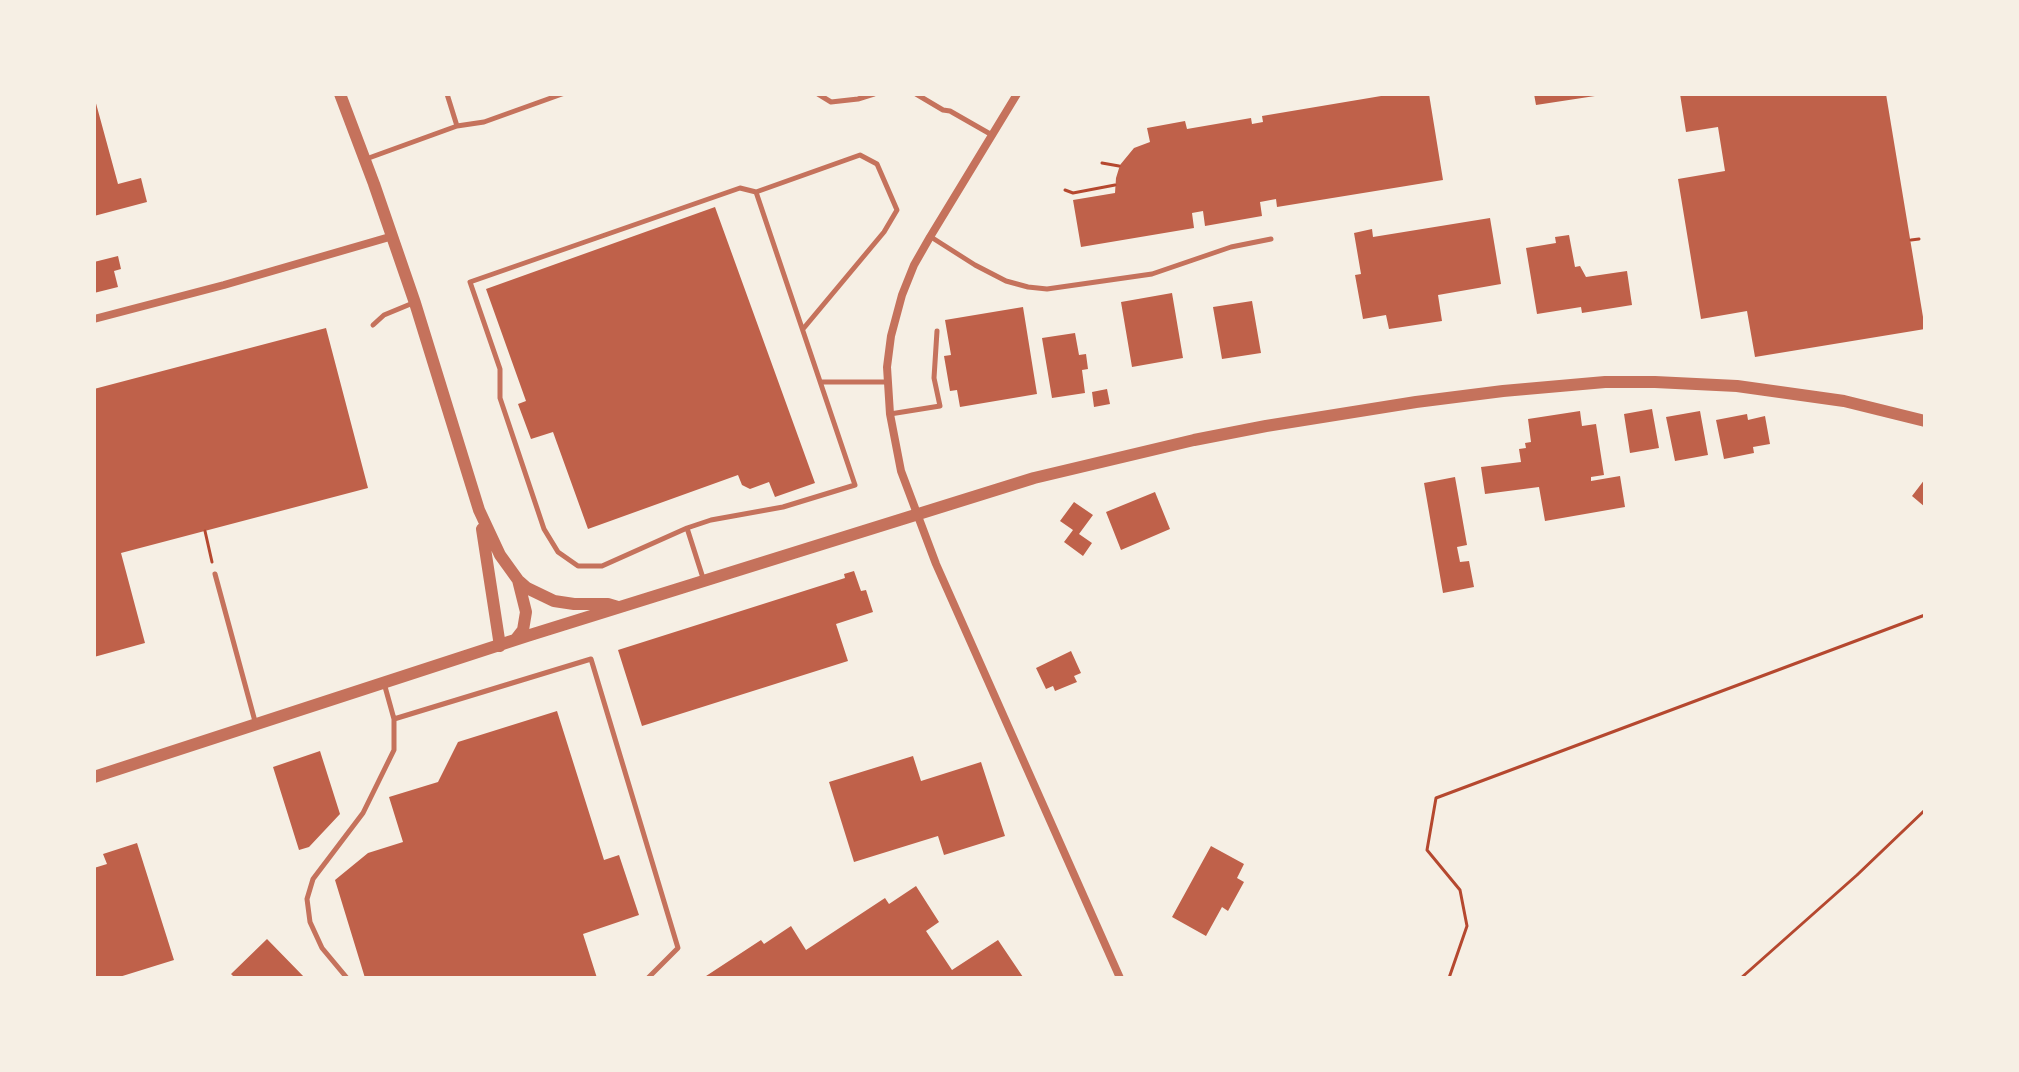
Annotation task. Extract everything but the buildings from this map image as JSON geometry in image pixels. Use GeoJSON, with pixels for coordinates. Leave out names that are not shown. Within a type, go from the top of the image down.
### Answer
{"type":"FeatureCollection","features":[{"type":"Feature","properties":{"kind":"street"},"geometry":{"type":"LineString","coordinates":[[340,94],[393,236],[479,510],[500,555],[527,588],[554,601],[608,604],[621,608]]}},
{"type":"Feature","properties":{"kind":"street"},"geometry":{"type":"LineString","coordinates":[[1017,94],[914,265],[891,336],[887,382],[890,414],[901,471],[936,564],[1120,978]]}},
{"type":"Feature","properties":{"kind":"street"},"geometry":{"type":"LineString","coordinates":[[94,319],[393,236]]}},
{"type":"Feature","properties":{"kind":"street"},"geometry":{"type":"LineString","coordinates":[[94,777],[383,682],[916,514],[1034,478],[1194,440],[1336,414],[1503,391],[1605,382],[1713,384],[1792,393],[1844,401],[1925,421]]}},
{"type":"Feature","properties":{"kind":"street"},"geometry":{"type":"LineString","coordinates":[[479,510],[500,646]]}},
{"type":"Feature","properties":{"kind":"street"},"geometry":{"type":"LineString","coordinates":[[514,641],[525,623],[518,580]]}},
{"type":"Feature","properties":{"kind":"lane"},"geometry":{"type":"LineString","coordinates":[[447,94],[457,126]]}},
{"type":"Feature","properties":{"kind":"lane"},"geometry":{"type":"LineString","coordinates":[[365,160],[457,126],[484,122],[562,94]]}},
{"type":"Feature","properties":{"kind":"lane"},"geometry":{"type":"LineString","coordinates":[[818,94],[831,102],[874,94]]}},
{"type":"Feature","properties":{"kind":"lane"},"geometry":{"type":"LineString","coordinates":[[916,94],[992,135]]}},
{"type":"Feature","properties":{"kind":"lane"},"geometry":{"type":"LineString","coordinates":[[756,192],[855,485],[783,507],[711,520],[602,566],[578,566],[558,552],[544,529],[500,398],[500,369],[470,282],[740,188],[756,192],[860,155],[877,164],[897,210],[884,232],[803,329]]}},
{"type":"Feature","properties":{"kind":"lane"},"geometry":{"type":"LineString","coordinates":[[930,237],[1006,281],[1047,289],[1152,274],[1231,247],[1271,239]]}},
{"type":"Feature","properties":{"kind":"lane"},"geometry":{"type":"LineString","coordinates":[[373,325],[384,315],[415,303]]}},
{"type":"Feature","properties":{"kind":"lane"},"geometry":{"type":"LineString","coordinates":[[890,414],[940,406],[934,378],[937,331]]}},
{"type":"Feature","properties":{"kind":"lane"},"geometry":{"type":"LineString","coordinates":[[821,382],[887,382]]}},
{"type":"Feature","properties":{"kind":"lane"},"geometry":{"type":"LineString","coordinates":[[687,528],[704,581]]}},
{"type":"Feature","properties":{"kind":"lane"},"geometry":{"type":"LineString","coordinates":[[215,574],[256,726]]}},
{"type":"Feature","properties":{"kind":"lane"},"geometry":{"type":"LineString","coordinates":[[394,719],[591,659],[678,948],[648,978]]}},
{"type":"Feature","properties":{"kind":"lane"},"geometry":{"type":"LineString","coordinates":[[347,978],[322,948],[310,922],[307,899],[313,879],[363,813],[394,750],[394,719],[383,682]]}},
{"type":"Feature","properties":{"kind":"path"},"geometry":{"type":"LineString","coordinates":[[1102,163],[1119,166]]}},
{"type":"Feature","properties":{"kind":"path"},"geometry":{"type":"LineString","coordinates":[[1065,190],[1073,193],[1115,185]]}},
{"type":"Feature","properties":{"kind":"path"},"geometry":{"type":"LineString","coordinates":[[1911,240],[1919,239]]}},
{"type":"Feature","properties":{"kind":"path"},"geometry":{"type":"LineString","coordinates":[[205,531],[215,574]]}},
{"type":"Feature","properties":{"kind":"path"},"geometry":{"type":"LineString","coordinates":[[1449,978],[1467,926],[1460,890],[1427,850],[1436,798],[1925,615]]}},
{"type":"Feature","properties":{"kind":"path"},"geometry":{"type":"LineString","coordinates":[[1741,978],[1925,810]]}}]}
